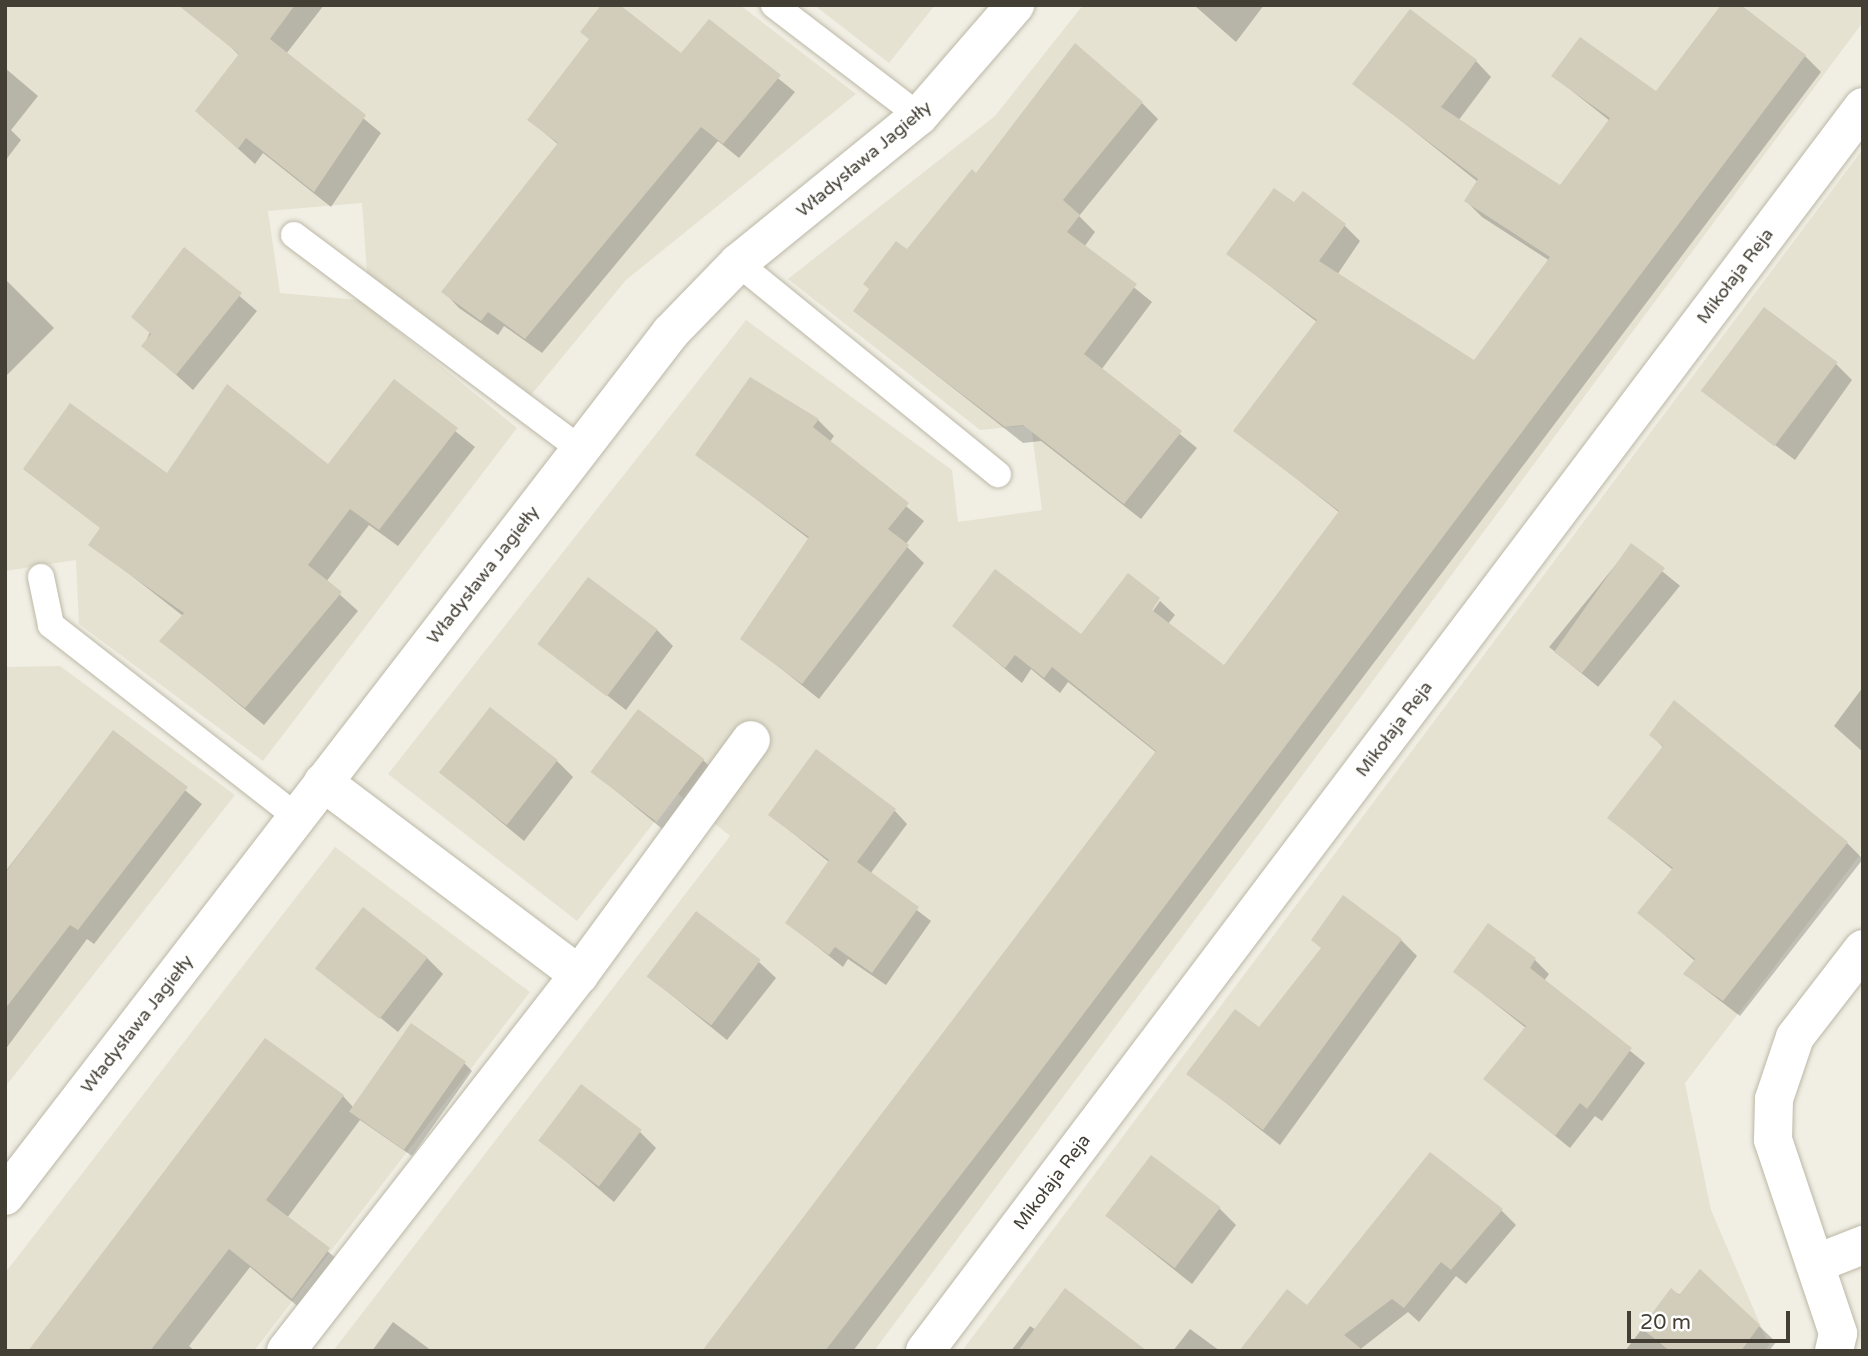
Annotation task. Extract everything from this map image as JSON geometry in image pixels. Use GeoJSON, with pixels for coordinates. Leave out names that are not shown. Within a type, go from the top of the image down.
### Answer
{"type":"FeatureCollection","features":[{"type":"Feature","properties":{"kind":"street","name":"Władysława Jagiełły"},"geometry":{"type":"LineString","coordinates":[[10,1179],[297,817],[671,332],[737,263],[919,116],[1014,5]]}},
{"type":"Feature","properties":{"kind":"street","name":"Mikołaja Reja"},"geometry":{"type":"LineString","coordinates":[[925,1351],[1863,107]]}},
{"type":"Feature","properties":{"kind":"street"},"geometry":{"type":"LineString","coordinates":[[286,1351],[579,975],[751,740]]}},
{"type":"Feature","properties":{"kind":"street"},"geometry":{"type":"LineString","coordinates":[[323,782],[579,975]]}},
{"type":"Feature","properties":{"kind":"street"},"geometry":{"type":"LineString","coordinates":[[1834,1351],[1838,1333],[1773,1140],[1774,1099],[1795,1037],[1863,949]]}},
{"type":"Feature","properties":{"kind":"street"},"geometry":{"type":"LineString","coordinates":[[1815,1264],[1863,1245]]}},
{"type":"Feature","properties":{"kind":"lane"},"geometry":{"type":"LineString","coordinates":[[774,5],[919,116]]}},
{"type":"Feature","properties":{"kind":"lane"},"geometry":{"type":"LineString","coordinates":[[295,234],[580,449]]}},
{"type":"Feature","properties":{"kind":"lane"},"geometry":{"type":"LineString","coordinates":[[737,263],[998,474]]}},
{"type":"Feature","properties":{"kind":"lane"},"geometry":{"type":"LineString","coordinates":[[41,577],[51,625],[297,817]]}},
{"type":"Feature","properties":{"kind":"shaded area"},"geometry":{"type":"Polygon","coordinates":[[[5,5],[740,5],[856,94],[626,280],[531,395],[367,273],[362,203],[268,211],[280,293],[360,300],[517,428],[263,761],[79,624],[76,560],[5,571],[5,5]]]}},
{"type":"Feature","properties":{"kind":"shaded area"},"geometry":{"type":"Polygon","coordinates":[[[814,5],[935,5],[889,63],[814,5]]]}},
{"type":"Feature","properties":{"kind":"shaded area"},"geometry":{"type":"Polygon","coordinates":[[[1083,5],[1863,5],[1863,22],[874,1351],[333,1351],[730,836],[677,793],[577,921],[388,774],[746,320],[952,470],[958,522],[1042,510],[1031,425],[980,430],[788,279],[995,116],[1083,5]]]}},
{"type":"Feature","properties":{"kind":"shaded area"},"geometry":{"type":"Polygon","coordinates":[[[1863,149],[1863,851],[1685,1083],[1711,1210],[1769,1345],[1765,1351],[962,1351],[1863,149]]]}},
{"type":"Feature","properties":{"kind":"shaded area"},"geometry":{"type":"Polygon","coordinates":[[[60,666],[235,795],[5,1087],[5,667],[60,666]]]}},
{"type":"Feature","properties":{"kind":"shaded area"},"geometry":{"type":"Polygon","coordinates":[[[335,847],[530,992],[254,1351],[5,1351],[5,1273],[335,847]]]}},
{"type":"Feature","properties":{"kind":"building"},"geometry":{"type":"Polygon","coordinates":[[[178,5],[295,5],[270,39],[366,115],[314,192],[246,138],[238,149],[195,111],[239,54],[178,5]]]}},
{"type":"Feature","properties":{"kind":"building"},"geometry":{"type":"Polygon","coordinates":[[[601,5],[620,5],[681,53],[709,19],[781,75],[723,144],[701,127],[525,339],[488,312],[481,321],[441,292],[558,143],[527,120],[589,39],[580,32],[601,5]]]}},
{"type":"Feature","properties":{"kind":"building"},"geometry":{"type":"Polygon","coordinates":[[[1721,5],[1741,5],[1806,55],[1021,1097],[825,1351],[702,1351],[1156,751],[1052,667],[1044,678],[1015,655],[1005,668],[952,626],[995,569],[1081,634],[1128,573],[1160,598],[1152,610],[1224,665],[1339,511],[1233,431],[1317,320],[1226,254],[1274,188],[1294,202],[1303,191],[1346,224],[1319,261],[1474,360],[1550,257],[1464,201],[1478,179],[1352,84],[1410,9],[1477,60],[1441,107],[1560,185],[1610,118],[1551,76],[1580,37],[1656,91],[1721,5]]]}},
{"type":"Feature","properties":{"kind":"building"},"geometry":{"type":"Polygon","coordinates":[[[1075,43],[1143,102],[1063,200],[1080,215],[1067,232],[1137,284],[1084,354],[1182,431],[1124,504],[1023,425],[1005,427],[853,311],[869,289],[863,284],[896,241],[907,249],[972,169],[976,173],[1075,43]]]}},
{"type":"Feature","properties":{"kind":"building"},"geometry":{"type":"Polygon","coordinates":[[[184,247],[242,293],[176,375],[141,346],[151,334],[131,317],[184,247]]]}},
{"type":"Feature","properties":{"kind":"building"},"geometry":{"type":"Polygon","coordinates":[[[1764,307],[1837,362],[1774,446],[1701,391],[1764,307]]]}},
{"type":"Feature","properties":{"kind":"building"},"geometry":{"type":"Polygon","coordinates":[[[750,377],[819,419],[813,427],[909,503],[888,529],[909,545],[802,684],[740,639],[809,537],[695,455],[750,377]]]}},
{"type":"Feature","properties":{"kind":"building"},"geometry":{"type":"Polygon","coordinates":[[[394,379],[458,428],[379,530],[350,509],[308,565],[342,592],[245,708],[159,641],[184,613],[88,545],[100,528],[23,469],[70,403],[167,473],[227,384],[328,464],[394,379]]]}},
{"type":"Feature","properties":{"kind":"building"},"geometry":{"type":"Polygon","coordinates":[[[1631,543],[1665,568],[1582,673],[1554,652],[1631,543]]]}},
{"type":"Feature","properties":{"kind":"building"},"geometry":{"type":"Polygon","coordinates":[[[588,577],[657,629],[607,696],[537,644],[588,577]]]}},
{"type":"Feature","properties":{"kind":"building"},"geometry":{"type":"Polygon","coordinates":[[[1674,700],[1848,842],[1723,1001],[1683,974],[1695,959],[1637,913],[1673,868],[1607,818],[1663,746],[1649,735],[1674,700]]]}},
{"type":"Feature","properties":{"kind":"building"},"geometry":{"type":"Polygon","coordinates":[[[490,707],[558,760],[507,825],[439,772],[490,707]]]}},
{"type":"Feature","properties":{"kind":"building"},"geometry":{"type":"Polygon","coordinates":[[[638,709],[704,759],[657,822],[590,772],[638,709]]]}},
{"type":"Feature","properties":{"kind":"building"},"geometry":{"type":"Polygon","coordinates":[[[113,730],[188,787],[78,930],[70,925],[5,1009],[5,873],[113,730]]]}},
{"type":"Feature","properties":{"kind":"building"},"geometry":{"type":"Polygon","coordinates":[[[816,749],[896,809],[857,862],[919,907],[872,973],[835,947],[829,955],[785,923],[829,860],[768,815],[816,749]]]}},
{"type":"Feature","properties":{"kind":"building"},"geometry":{"type":"Polygon","coordinates":[[[1343,895],[1402,939],[1263,1130],[1186,1074],[1235,1009],[1259,1027],[1321,948],[1311,940],[1343,895]]]}},
{"type":"Feature","properties":{"kind":"building"},"geometry":{"type":"Polygon","coordinates":[[[363,907],[428,957],[380,1019],[315,968],[363,907]]]}},
{"type":"Feature","properties":{"kind":"building"},"geometry":{"type":"Polygon","coordinates":[[[696,911],[761,960],[711,1025],[647,976],[696,911]]]}},
{"type":"Feature","properties":{"kind":"building"},"geometry":{"type":"Polygon","coordinates":[[[1488,923],[1536,958],[1530,968],[1632,1048],[1587,1109],[1580,1103],[1555,1136],[1483,1079],[1526,1026],[1453,972],[1488,923]]]}},
{"type":"Feature","properties":{"kind":"building"},"geometry":{"type":"Polygon","coordinates":[[[411,1023],[466,1061],[404,1150],[349,1111],[411,1023]]]}},
{"type":"Feature","properties":{"kind":"building"},"geometry":{"type":"Polygon","coordinates":[[[265,1038],[344,1095],[266,1200],[330,1248],[292,1299],[229,1249],[150,1351],[28,1351],[265,1038]]]}},
{"type":"Feature","properties":{"kind":"building"},"geometry":{"type":"Polygon","coordinates":[[[581,1084],[642,1130],[599,1186],[538,1141],[581,1084]]]}},
{"type":"Feature","properties":{"kind":"building"},"geometry":{"type":"Polygon","coordinates":[[[1430,1152],[1503,1209],[1451,1270],[1441,1262],[1404,1308],[1392,1299],[1344,1335],[1364,1351],[1239,1351],[1287,1289],[1307,1305],[1430,1152]]]}},
{"type":"Feature","properties":{"kind":"building"},"geometry":{"type":"Polygon","coordinates":[[[1151,1155],[1220,1207],[1175,1268],[1105,1216],[1151,1155]]]}},
{"type":"Feature","properties":{"kind":"building"},"geometry":{"type":"Polygon","coordinates":[[[1700,1269],[1760,1325],[1741,1351],[1670,1351],[1641,1328],[1671,1288],[1679,1295],[1700,1269]]]}},
{"type":"Feature","properties":{"kind":"building"},"geometry":{"type":"Polygon","coordinates":[[[1065,1288],[1147,1351],[1018,1351],[1065,1288]]]}}]}
